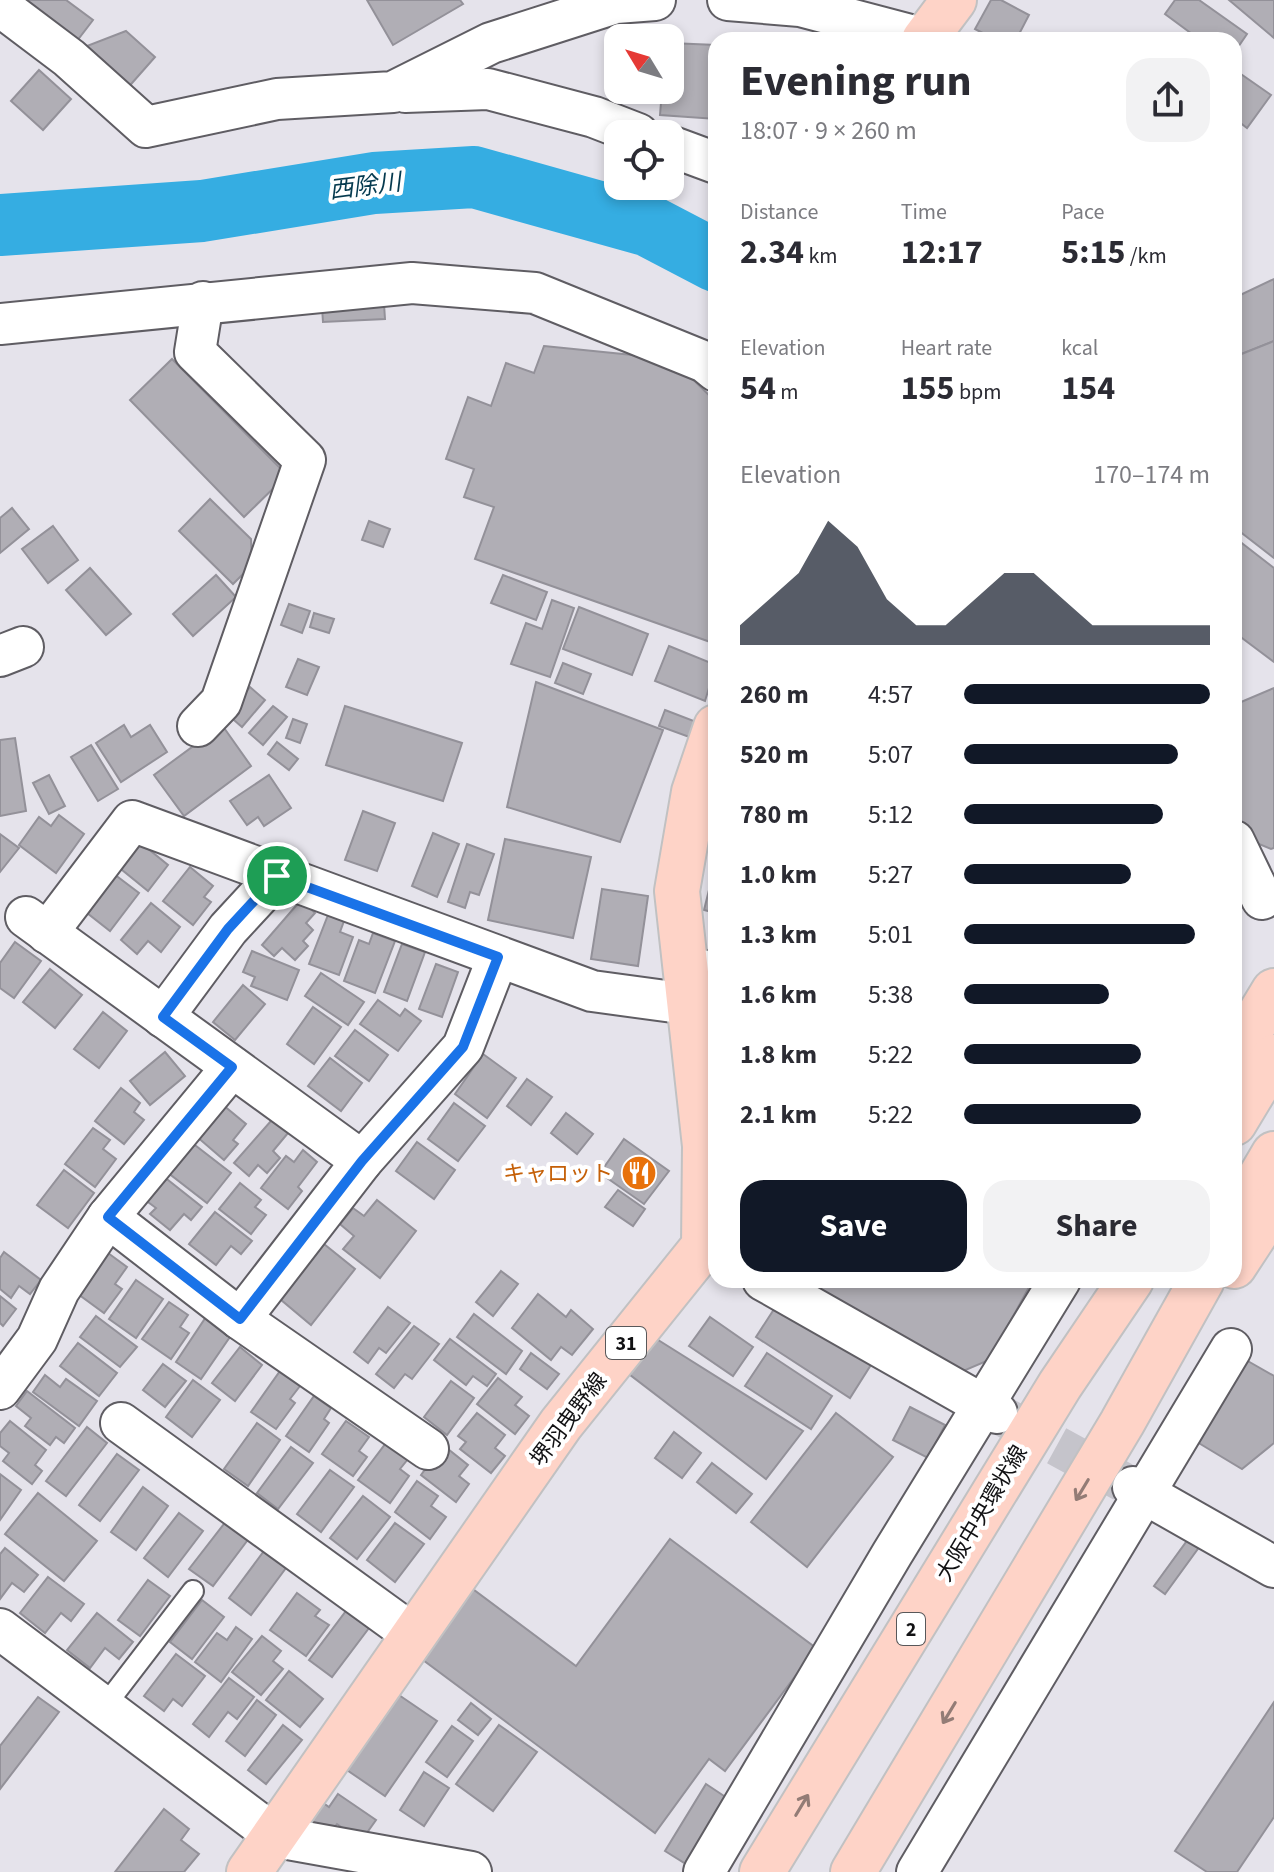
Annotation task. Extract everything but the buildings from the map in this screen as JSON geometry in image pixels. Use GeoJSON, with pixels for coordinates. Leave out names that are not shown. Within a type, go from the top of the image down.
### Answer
{"type":"FeatureCollection","features":[{"type":"Feature","properties":{"kind":"main road"},"geometry":{"type":"LineString","coordinates":[[930,32],[954,0]]}},
{"type":"Feature","properties":{"kind":"main road","name":"堺羽曳野線"},"geometry":{"type":"LineString","coordinates":[[708,751],[694,792],[677,891],[699,960],[688,1004],[705,1146],[708,1208]]}},
{"type":"Feature","properties":{"kind":"main road"},"geometry":{"type":"LineString","coordinates":[[1242,1044],[1274,991]]}},
{"type":"Feature","properties":{"kind":"main road"},"geometry":{"type":"LineString","coordinates":[[1242,1110],[1274,1057]]}},
{"type":"Feature","properties":{"kind":"main road"},"geometry":{"type":"LineString","coordinates":[[1247,1229],[1274,1154]]}},
{"type":"Feature","properties":{"kind":"main road","name":"堺羽曳野線"},"geometry":{"type":"LineString","coordinates":[[249,1872],[277,1837],[561,1424],[708,1252]]}},
{"type":"Feature","properties":{"kind":"main road"},"geometry":{"type":"LineString","coordinates":[[1060,1385],[1108,1288]]}},
{"type":"Feature","properties":{"kind":"main road","name":"大阪中央環状線"},"geometry":{"type":"LineString","coordinates":[[762,1872],[1060,1385],[1126,1288]]}},
{"type":"Feature","properties":{"kind":"main road"},"geometry":{"type":"LineString","coordinates":[[853,1872],[1122,1423],[1198,1288]]}},
{"type":"Feature","properties":{"kind":"main road"},"geometry":{"type":"LineString","coordinates":[[1122,1423],[1218,1288]]}},
{"type":"Feature","properties":{"kind":"street"},"geometry":{"type":"LineString","coordinates":[[393,92],[491,43],[616,3],[655,0]]}},
{"type":"Feature","properties":{"kind":"street"},"geometry":{"type":"LineString","coordinates":[[728,0],[800,6],[899,32]]}},
{"type":"Feature","properties":{"kind":"street"},"geometry":{"type":"LineString","coordinates":[[0,6],[69,58],[146,127],[277,99],[488,89],[604,121]]}},
{"type":"Feature","properties":{"kind":"street"},"geometry":{"type":"LineString","coordinates":[[684,151],[708,160]]}},
{"type":"Feature","properties":{"kind":"street"},"geometry":{"type":"LineString","coordinates":[[0,324],[412,283],[535,293],[708,364]]}},
{"type":"Feature","properties":{"kind":"street"},"geometry":{"type":"LineString","coordinates":[[198,726],[221,702],[305,460],[195,352],[203,302]]}},
{"type":"Feature","properties":{"kind":"street"},"geometry":{"type":"LineString","coordinates":[[362,1161],[36,925],[132,821],[592,991],[688,1004]]}},
{"type":"Feature","properties":{"kind":"street"},"geometry":{"type":"LineString","coordinates":[[1242,855],[1264,892]]}},
{"type":"Feature","properties":{"kind":"street"},"geometry":{"type":"LineString","coordinates":[[163,1017],[228,929],[277,876]]}},
{"type":"Feature","properties":{"kind":"street"},"geometry":{"type":"LineString","coordinates":[[240,1319],[362,1161],[463,1047],[498,957]]}},
{"type":"Feature","properties":{"kind":"street"},"geometry":{"type":"LineString","coordinates":[[0,1389],[37,1339],[59,1290],[108,1217],[232,1067]]}},
{"type":"Feature","properties":{"kind":"street"},"geometry":{"type":"LineString","coordinates":[[108,1217],[240,1319],[428,1449]]}},
{"type":"Feature","properties":{"kind":"street"},"geometry":{"type":"LineString","coordinates":[[777,1288],[990,1410]]}},
{"type":"Feature","properties":{"kind":"street"},"geometry":{"type":"LineString","coordinates":[[704,1872],[990,1410],[1056,1288]]}},
{"type":"Feature","properties":{"kind":"street"},"geometry":{"type":"LineString","coordinates":[[917,1872],[1139,1491],[1231,1349]]}},
{"type":"Feature","properties":{"kind":"street"},"geometry":{"type":"LineString","coordinates":[[121,1423],[415,1636]]}},
{"type":"Feature","properties":{"kind":"street"},"geometry":{"type":"LineString","coordinates":[[1139,1491],[1274,1567]]}},
{"type":"Feature","properties":{"kind":"street"},"geometry":{"type":"LineString","coordinates":[[0,1629],[277,1837],[471,1872]]}},
{"type":"Feature","properties":{"kind":"lane"},"geometry":{"type":"LineString","coordinates":[[104,1707],[193,1591]]}},
{"type":"Feature","properties":{"kind":"waterway","name":"西除川"},"geometry":{"type":"LineString","coordinates":[[0,225],[202,211],[374,183],[474,177],[649,226],[708,257]]}},
{"type":"Feature","properties":{"kind":"tunnel"},"geometry":{"type":"LineString","coordinates":[[1004,1417],[1123,1482]]}},
{"type":"Feature","properties":{"kind":"place","name":"キャロット"},"geometry":{"type":"Point","coordinates":[639,1173]}},
{"type":"Feature","properties":{"kind":"route"},"geometry":{"type":"LineString","coordinates":[[277,876],[498,957],[463,1047],[362,1161],[240,1319],[108,1217],[232,1067],[163,1017],[228,929],[277,876]]}}]}
